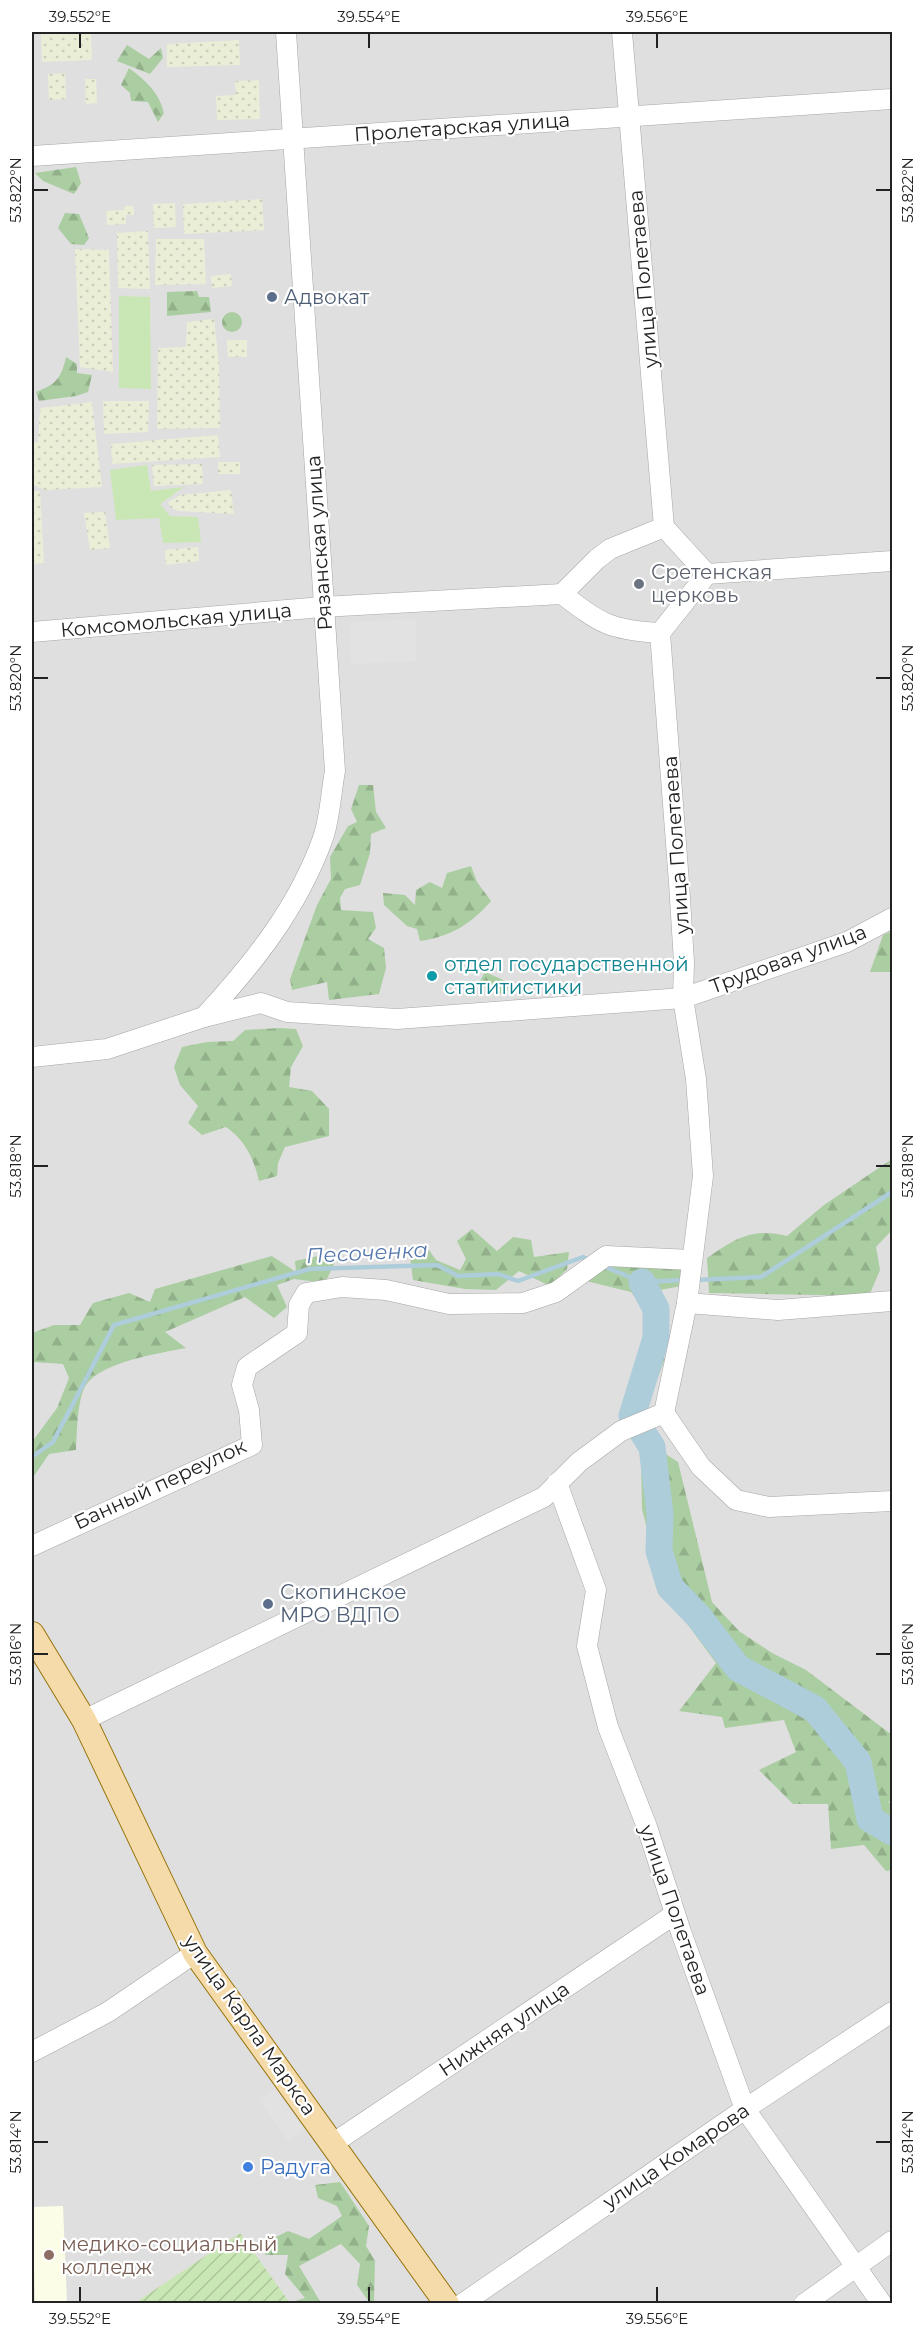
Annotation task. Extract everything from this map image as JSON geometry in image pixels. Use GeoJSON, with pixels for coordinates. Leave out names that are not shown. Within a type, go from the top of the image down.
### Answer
{"type":"FeatureCollection","features":[{"type":"Feature","properties":{"kind":"main road","name":"улица Карла Маркса"},"geometry":{"type":"LineString","coordinates":[[32,1634],[84,1720],[195,1953],[447,2304]]}},
{"type":"Feature","properties":{"kind":"street","name":"Рязанская улица"},"geometry":{"type":"LineString","coordinates":[[204,1017],[246,971],[291,908],[323,837],[335,771],[322,607],[286,32]]}},
{"type":"Feature","properties":{"kind":"street","name":"улица Полетаева"},"geometry":{"type":"LineString","coordinates":[[622,32],[664,527]]}},
{"type":"Feature","properties":{"kind":"street","name":"Пролетарская улица"},"geometry":{"type":"LineString","coordinates":[[32,156],[892,99]]}},
{"type":"Feature","properties":{"kind":"street"},"geometry":{"type":"LineString","coordinates":[[707,574],[664,527],[610,549],[562,594],[598,621],[612,628],[660,633],[707,574],[892,561]]}},
{"type":"Feature","properties":{"kind":"street","name":"Комсомольская улица"},"geometry":{"type":"LineString","coordinates":[[32,632],[322,607],[562,594]]}},
{"type":"Feature","properties":{"kind":"street","name":"улица Полетаева"},"geometry":{"type":"LineString","coordinates":[[660,633],[680,883],[684,962],[683,998],[696,1079],[703,1176],[687,1303],[664,1413]]}},
{"type":"Feature","properties":{"kind":"street","name":"Трудовая улица"},"geometry":{"type":"LineString","coordinates":[[32,1057],[108,1049],[204,1017],[261,1003],[287,1012],[397,1019],[683,998],[847,942],[892,918]]}},
{"type":"Feature","properties":{"kind":"street","name":"Банный переулок"},"geometry":{"type":"LineString","coordinates":[[32,1546],[252,1445],[249,1410],[242,1385],[247,1367],[297,1333],[299,1305],[306,1293],[342,1287],[386,1290],[449,1304],[523,1303],[556,1293],[606,1256],[692,1260]]}},
{"type":"Feature","properties":{"kind":"street"},"geometry":{"type":"LineString","coordinates":[[687,1303],[778,1310],[892,1301]]}},
{"type":"Feature","properties":{"kind":"street"},"geometry":{"type":"LineString","coordinates":[[84,1720],[544,1497],[579,1462],[621,1431],[664,1413],[701,1467],[736,1500],[769,1507],[892,1501]]}},
{"type":"Feature","properties":{"kind":"street","name":"улица Полетаева"},"geometry":{"type":"LineString","coordinates":[[557,1483],[596,1590],[587,1646],[608,1727],[647,1827],[675,1914],[745,2109],[882,2304]]}},
{"type":"Feature","properties":{"kind":"street","name":"Нижняя улица"},"geometry":{"type":"LineString","coordinates":[[332,2144],[675,1914]]}},
{"type":"Feature","properties":{"kind":"street"},"geometry":{"type":"LineString","coordinates":[[32,2052],[108,2012],[195,1953]]}},
{"type":"Feature","properties":{"kind":"street","name":"улица Комарова"},"geometry":{"type":"LineString","coordinates":[[462,2304],[745,2109],[892,2012]]}},
{"type":"Feature","properties":{"kind":"street"},"geometry":{"type":"LineString","coordinates":[[804,2304],[892,2241]]}},
{"type":"Feature","properties":{"kind":"shaded area"},"geometry":{"type":"Polygon","coordinates":[[[32,32],[892,32],[892,2303],[32,2303],[32,32]]]}},
{"type":"Feature","properties":{"kind":"shaded area"},"geometry":{"type":"Polygon","coordinates":[[[41,32],[91,32],[92,60],[42,62],[41,32]]]}},
{"type":"Feature","properties":{"kind":"shaded area"},"geometry":{"type":"Polygon","coordinates":[[[239,40],[240,65],[167,67],[167,44],[239,40]]]}},
{"type":"Feature","properties":{"kind":"shaded area"},"geometry":{"type":"Polygon","coordinates":[[[65,73],[66,99],[49,100],[48,74],[65,73]]]}},
{"type":"Feature","properties":{"kind":"shaded area"},"geometry":{"type":"Polygon","coordinates":[[[85,79],[96,79],[97,103],[86,104],[85,79]]]}},
{"type":"Feature","properties":{"kind":"shaded area"},"geometry":{"type":"Polygon","coordinates":[[[259,80],[260,119],[217,120],[216,96],[236,95],[235,81],[259,80]]]}},
{"type":"Feature","properties":{"kind":"shaded area"},"geometry":{"type":"Polygon","coordinates":[[[262,199],[264,230],[184,234],[183,204],[262,199]]]}},
{"type":"Feature","properties":{"kind":"shaded area"},"geometry":{"type":"Polygon","coordinates":[[[175,203],[176,227],[154,228],[153,204],[175,203]]]}},
{"type":"Feature","properties":{"kind":"shaded area"},"geometry":{"type":"Polygon","coordinates":[[[124,206],[134,206],[134,215],[126,215],[126,224],[107,225],[106,211],[124,210],[124,206]]]}},
{"type":"Feature","properties":{"kind":"shaded area"},"geometry":{"type":"Polygon","coordinates":[[[148,231],[150,289],[118,288],[117,233],[148,231]]]}},
{"type":"Feature","properties":{"kind":"shaded area"},"geometry":{"type":"Polygon","coordinates":[[[156,239],[204,239],[206,284],[155,285],[156,239]]]}},
{"type":"Feature","properties":{"kind":"shaded area"},"geometry":{"type":"Polygon","coordinates":[[[75,249],[109,250],[113,372],[80,367],[75,249]]]}},
{"type":"Feature","properties":{"kind":"shaded area"},"geometry":{"type":"Polygon","coordinates":[[[231,274],[232,286],[212,288],[211,276],[231,274]]]}},
{"type":"Feature","properties":{"kind":"shaded area"},"geometry":{"type":"Polygon","coordinates":[[[214,319],[219,363],[220,428],[157,429],[158,348],[186,347],[187,322],[214,319]]]}},
{"type":"Feature","properties":{"kind":"shaded area"},"geometry":{"type":"Polygon","coordinates":[[[227,340],[247,340],[247,357],[228,357],[227,340]]]}},
{"type":"Feature","properties":{"kind":"shaded area"},"geometry":{"type":"Polygon","coordinates":[[[103,401],[149,401],[148,432],[104,434],[103,401]]]}},
{"type":"Feature","properties":{"kind":"shaded area"},"geometry":{"type":"Polygon","coordinates":[[[92,402],[102,487],[45,490],[32,484],[32,443],[38,442],[40,408],[92,402]]]}},
{"type":"Feature","properties":{"kind":"shaded area"},"geometry":{"type":"Polygon","coordinates":[[[218,435],[220,457],[112,464],[111,444],[218,435]]]}},
{"type":"Feature","properties":{"kind":"shaded area"},"geometry":{"type":"Polygon","coordinates":[[[218,462],[240,462],[240,474],[218,474],[218,462]]]}},
{"type":"Feature","properties":{"kind":"shaded area"},"geometry":{"type":"Polygon","coordinates":[[[202,464],[203,484],[154,486],[152,465],[202,464]]]}},
{"type":"Feature","properties":{"kind":"shaded area"},"geometry":{"type":"Polygon","coordinates":[[[231,490],[234,514],[178,511],[171,508],[168,502],[181,495],[231,490]]]}},
{"type":"Feature","properties":{"kind":"shaded area"},"geometry":{"type":"Polygon","coordinates":[[[32,491],[40,491],[44,563],[32,564],[32,491]]]}},
{"type":"Feature","properties":{"kind":"shaded area"},"geometry":{"type":"Polygon","coordinates":[[[105,512],[110,548],[90,550],[84,513],[105,512]]]}},
{"type":"Feature","properties":{"kind":"shaded area"},"geometry":{"type":"Polygon","coordinates":[[[198,547],[199,561],[166,565],[165,550],[198,547]]]}},
{"type":"Feature","properties":{"kind":"shaded area"},"geometry":{"type":"Polygon","coordinates":[[[415,619],[417,661],[351,664],[350,622],[415,619]]]}},
{"type":"Feature","properties":{"kind":"shaded area"},"geometry":{"type":"Polygon","coordinates":[[[275,2088],[304,2130],[288,2141],[259,2100],[275,2088]]]}},
{"type":"Feature","properties":{"kind":"shaded area","name":"медико-социальный колледж"},"geometry":{"type":"Polygon","coordinates":[[[63,2206],[67,2303],[35,2303],[32,2207],[63,2206]]]}},
{"type":"Feature","properties":{"kind":"green space"},"geometry":{"type":"Polygon","coordinates":[[[127,45],[149,59],[161,48],[163,58],[150,74],[117,61],[127,45]]]}},
{"type":"Feature","properties":{"kind":"green space"},"geometry":{"type":"Polygon","coordinates":[[[129,68],[146,82],[159,99],[164,113],[158,122],[148,102],[131,101],[130,93],[121,85],[129,68]]]}},
{"type":"Feature","properties":{"kind":"green space"},"geometry":{"type":"Polygon","coordinates":[[[76,167],[81,183],[74,194],[43,181],[35,173],[76,167]]]}},
{"type":"Feature","properties":{"kind":"green space"},"geometry":{"type":"Polygon","coordinates":[[[65,213],[79,214],[89,238],[84,245],[71,244],[58,228],[65,213]]]}},
{"type":"Feature","properties":{"kind":"green space"},"geometry":{"type":"Polygon","coordinates":[[[197,291],[199,297],[209,297],[211,312],[167,316],[167,292],[197,291]]]}},
{"type":"Feature","properties":{"kind":"green space"},"geometry":{"type":"Polygon","coordinates":[[[119,296],[150,297],[151,389],[119,388],[119,296]]]}},
{"type":"Feature","properties":{"kind":"green space"},"geometry":{"type":"Polygon","coordinates":[[[228,312],[236,312],[242,318],[242,326],[236,332],[228,332],[222,326],[222,318],[228,312]]]}},
{"type":"Feature","properties":{"kind":"green space"},"geometry":{"type":"Polygon","coordinates":[[[66,357],[77,364],[77,373],[92,375],[88,392],[39,401],[36,392],[57,380],[66,357]]]}},
{"type":"Feature","properties":{"kind":"green space"},"geometry":{"type":"Polygon","coordinates":[[[147,465],[151,491],[184,487],[160,504],[170,516],[198,517],[201,542],[163,543],[159,518],[116,520],[110,470],[147,465]]]}},
{"type":"Feature","properties":{"kind":"green space"},"geometry":{"type":"Polygon","coordinates":[[[359,785],[373,785],[376,812],[386,828],[371,834],[370,853],[360,885],[345,889],[340,898],[341,910],[373,912],[376,928],[368,939],[384,948],[386,968],[379,994],[329,1000],[327,982],[292,990],[290,979],[317,905],[331,879],[330,857],[348,826],[357,822],[351,809],[359,785]]]}},
{"type":"Feature","properties":{"kind":"green space"},"geometry":{"type":"Polygon","coordinates":[[[471,866],[477,882],[491,901],[468,923],[450,933],[420,941],[417,929],[407,926],[384,905],[383,893],[405,895],[415,905],[416,890],[430,882],[442,888],[447,873],[471,866]]]}},
{"type":"Feature","properties":{"kind":"green space"},"geometry":{"type":"Polygon","coordinates":[[[892,931],[892,972],[870,972],[883,935],[892,931]]]}},
{"type":"Feature","properties":{"kind":"green space"},"geometry":{"type":"Polygon","coordinates":[[[485,972],[510,983],[506,995],[488,991],[480,981],[485,972]]]}},
{"type":"Feature","properties":{"kind":"green space"},"geometry":{"type":"Polygon","coordinates":[[[296,1029],[303,1046],[291,1067],[289,1087],[312,1091],[329,1109],[329,1136],[285,1147],[278,1163],[277,1176],[259,1181],[248,1151],[233,1132],[226,1127],[202,1135],[188,1123],[198,1106],[180,1085],[174,1067],[182,1047],[207,1042],[233,1041],[245,1030],[296,1029]]]}},
{"type":"Feature","properties":{"kind":"green space"},"geometry":{"type":"Polygon","coordinates":[[[892,1159],[892,1230],[876,1247],[880,1270],[869,1296],[709,1293],[707,1258],[744,1236],[764,1233],[787,1236],[824,1205],[892,1159]]]}},
{"type":"Feature","properties":{"kind":"green space"},"geometry":{"type":"Polygon","coordinates":[[[472,1229],[497,1251],[513,1237],[531,1240],[534,1257],[569,1252],[567,1269],[550,1286],[519,1271],[496,1290],[465,1289],[413,1280],[410,1257],[429,1250],[436,1260],[460,1270],[466,1259],[457,1241],[472,1229]]]}},
{"type":"Feature","properties":{"kind":"green space"},"geometry":{"type":"Polygon","coordinates":[[[603,1249],[682,1268],[681,1286],[655,1291],[663,1304],[660,1347],[646,1347],[648,1314],[631,1292],[586,1281],[603,1249]]]}},
{"type":"Feature","properties":{"kind":"green space"},"geometry":{"type":"Polygon","coordinates":[[[323,1255],[335,1262],[325,1283],[294,1279],[277,1285],[287,1307],[274,1318],[245,1297],[165,1332],[186,1348],[132,1360],[104,1370],[94,1377],[86,1385],[81,1399],[76,1450],[49,1454],[32,1479],[32,1442],[57,1408],[69,1378],[63,1364],[33,1362],[32,1333],[54,1325],[80,1325],[93,1303],[129,1293],[150,1302],[155,1289],[272,1256],[296,1272],[295,1261],[323,1255]]]}},
{"type":"Feature","properties":{"kind":"green space"},"geometry":{"type":"Polygon","coordinates":[[[665,1358],[646,1410],[628,1421],[620,1417],[640,1367],[665,1358]]]}},
{"type":"Feature","properties":{"kind":"green space"},"geometry":{"type":"Polygon","coordinates":[[[664,1453],[678,1462],[712,1602],[739,1631],[772,1653],[806,1670],[892,1735],[892,1800],[888,1802],[892,1804],[892,1870],[886,1871],[864,1845],[831,1849],[828,1804],[793,1804],[759,1770],[796,1752],[784,1720],[725,1728],[722,1717],[679,1711],[716,1663],[663,1591],[642,1509],[641,1461],[664,1453]]]}},
{"type":"Feature","properties":{"kind":"green space"},"geometry":{"type":"Polygon","coordinates":[[[340,2182],[369,2226],[366,2246],[375,2261],[374,2303],[370,2303],[357,2285],[360,2264],[341,2244],[299,2266],[321,2303],[296,2303],[295,2301],[305,2298],[285,2274],[288,2255],[265,2255],[264,2243],[288,2231],[309,2239],[342,2216],[337,2206],[318,2198],[315,2185],[340,2182]]]}},
{"type":"Feature","properties":{"kind":"green space"},"geometry":{"type":"Polygon","coordinates":[[[240,2233],[290,2303],[135,2303],[240,2233]]]}},
{"type":"Feature","properties":{"kind":"waterway","name":"Песоченка"},"geometry":{"type":"LineString","coordinates":[[695,1280],[761,1277],[892,1192]]}},
{"type":"Feature","properties":{"kind":"waterway","name":"Песоченка"},"geometry":{"type":"LineString","coordinates":[[32,1457],[53,1442],[114,1325],[309,1269],[437,1265],[458,1276],[498,1274],[518,1281],[583,1257],[590,1260]]}},
{"type":"Feature","properties":{"kind":"waterway","name":"Песоченка"},"geometry":{"type":"LineString","coordinates":[[603,1266],[642,1282],[684,1280]]}},
{"type":"Feature","properties":{"kind":"waterway"},"geometry":{"type":"LineString","coordinates":[[642,1282],[656,1309],[656,1338],[632,1416],[652,1447],[660,1514],[659,1551],[670,1587],[699,1617],[738,1668],[815,1709],[858,1762],[870,1819],[892,1832]]}},
{"type":"Feature","properties":{"kind":"place","name":"Адвокат"},"geometry":{"type":"Point","coordinates":[272,297]}},
{"type":"Feature","properties":{"kind":"place","name":"Сретенская церковь"},"geometry":{"type":"Point","coordinates":[639,584]}},
{"type":"Feature","properties":{"kind":"place","name":"отдел государственной статитистики"},"geometry":{"type":"Point","coordinates":[432,976]}},
{"type":"Feature","properties":{"kind":"place","name":"Скопинское МРО ВДПО"},"geometry":{"type":"Point","coordinates":[268,1604]}},
{"type":"Feature","properties":{"kind":"place","name":"Радуга"},"geometry":{"type":"Point","coordinates":[248,2167]}},
{"type":"Feature","properties":{"kind":"place","name":"медико-социальный колледж"},"geometry":{"type":"Point","coordinates":[49,2255]}}]}
